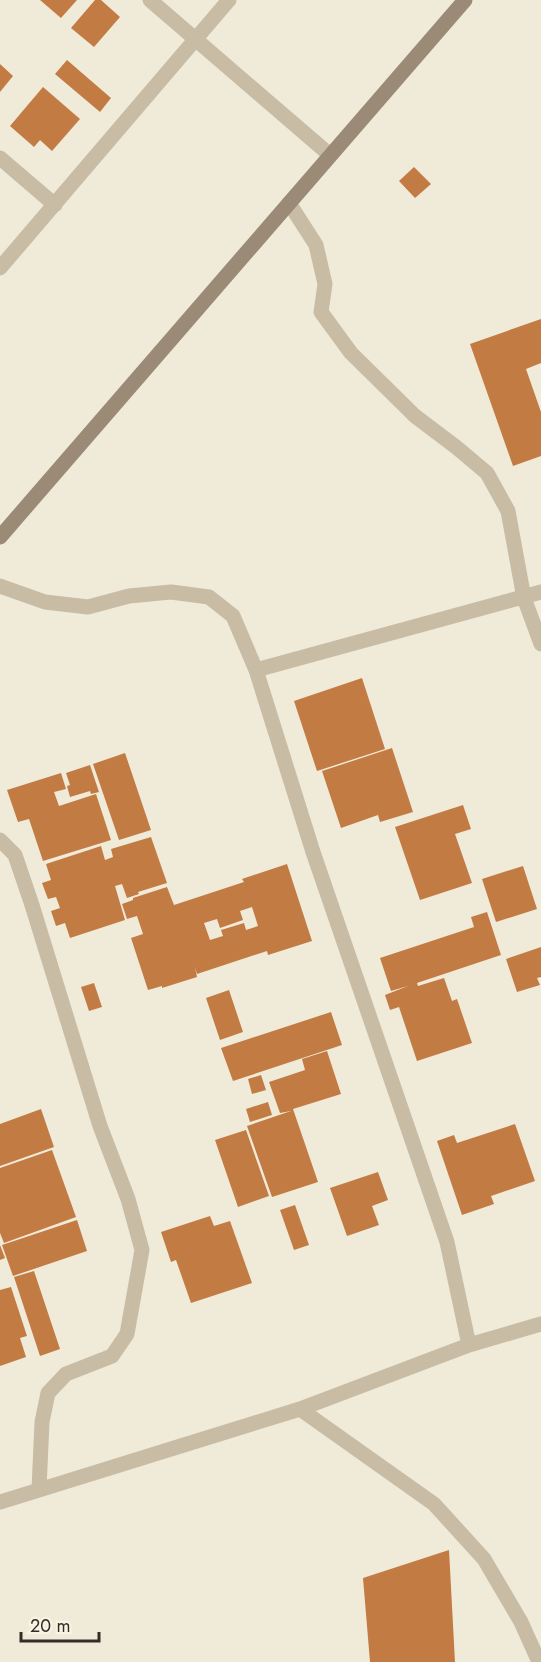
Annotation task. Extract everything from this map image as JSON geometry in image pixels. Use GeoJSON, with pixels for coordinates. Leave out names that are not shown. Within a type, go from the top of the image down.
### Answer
{"type":"FeatureCollection","features":[{"type":"Feature","properties":{"kind":"main road"},"geometry":{"type":"LineString","coordinates":[[0,537],[465,0]]}},
{"type":"Feature","properties":{"kind":"street"},"geometry":{"type":"LineString","coordinates":[[150,0],[330,155]]}},
{"type":"Feature","properties":{"kind":"street"},"geometry":{"type":"LineString","coordinates":[[0,268],[229,0]]}},
{"type":"Feature","properties":{"kind":"street"},"geometry":{"type":"LineString","coordinates":[[0,158],[55,205]]}},
{"type":"Feature","properties":{"kind":"street"},"geometry":{"type":"LineString","coordinates":[[289,202],[316,245],[325,284],[321,312],[351,352],[415,416],[487,473],[508,512],[524,598],[541,644]]}},
{"type":"Feature","properties":{"kind":"street"},"geometry":{"type":"LineString","coordinates":[[0,586],[45,602],[88,607],[129,596],[171,592],[208,597],[233,616],[256,670],[313,852],[447,1242],[469,1345]]}},
{"type":"Feature","properties":{"kind":"street"},"geometry":{"type":"LineString","coordinates":[[256,670],[541,592]]}},
{"type":"Feature","properties":{"kind":"street"},"geometry":{"type":"LineString","coordinates":[[0,840],[15,855],[97,1115],[128,1199],[142,1250],[127,1334],[112,1356],[66,1374],[48,1393],[42,1422],[39,1489]]}},
{"type":"Feature","properties":{"kind":"street"},"geometry":{"type":"LineString","coordinates":[[0,1502],[300,1409],[469,1345],[541,1324]]}},
{"type":"Feature","properties":{"kind":"street"},"geometry":{"type":"LineString","coordinates":[[300,1409],[434,1504],[484,1559],[521,1622],[539,1662]]}},
{"type":"Feature","properties":{"kind":"building"},"geometry":{"type":"Polygon","coordinates":[[[40,0],[77,0],[61,18],[40,0]]]}},
{"type":"Feature","properties":{"kind":"building"},"geometry":{"type":"Polygon","coordinates":[[[95,0],[101,0],[120,17],[94,47],[71,28],[95,0]]]}},
{"type":"Feature","properties":{"kind":"building"},"geometry":{"type":"Polygon","coordinates":[[[67,60],[111,98],[100,112],[55,74],[67,60]]]}},
{"type":"Feature","properties":{"kind":"building"},"geometry":{"type":"Polygon","coordinates":[[[0,64],[13,76],[0,92],[0,64]]]}},
{"type":"Feature","properties":{"kind":"building"},"geometry":{"type":"Polygon","coordinates":[[[43,87],[80,119],[52,151],[40,140],[34,147],[10,126],[43,87]]]}},
{"type":"Feature","properties":{"kind":"building"},"geometry":{"type":"Polygon","coordinates":[[[414,167],[431,184],[415,198],[399,181],[414,167]]]}},
{"type":"Feature","properties":{"kind":"building"},"geometry":{"type":"Polygon","coordinates":[[[541,319],[541,363],[526,369],[541,412],[541,456],[513,466],[470,344],[541,319]]]}},
{"type":"Feature","properties":{"kind":"building"},"geometry":{"type":"Polygon","coordinates":[[[362,678],[385,749],[317,771],[294,701],[362,678]]]}},
{"type":"Feature","properties":{"kind":"building"},"geometry":{"type":"Polygon","coordinates":[[[392,748],[413,812],[380,822],[378,815],[341,828],[322,771],[392,748]]]}},
{"type":"Feature","properties":{"kind":"building"},"geometry":{"type":"Polygon","coordinates":[[[125,753],[151,830],[119,840],[93,764],[125,753]]]}},
{"type":"Feature","properties":{"kind":"building"},"geometry":{"type":"Polygon","coordinates":[[[90,765],[99,792],[91,794],[90,791],[70,797],[67,786],[70,785],[66,773],[90,765]]]}},
{"type":"Feature","properties":{"kind":"building"},"geometry":{"type":"Polygon","coordinates":[[[61,773],[66,789],[54,792],[59,806],[96,794],[111,840],[43,861],[29,819],[18,822],[7,790],[61,773]]]}},
{"type":"Feature","properties":{"kind":"building"},"geometry":{"type":"Polygon","coordinates":[[[463,805],[471,829],[455,834],[472,883],[420,900],[395,827],[463,805]]]}},
{"type":"Feature","properties":{"kind":"building"},"geometry":{"type":"Polygon","coordinates":[[[151,837],[167,883],[127,898],[122,884],[115,886],[125,920],[70,938],[65,923],[56,926],[51,911],[60,908],[56,897],[48,899],[42,883],[51,880],[46,864],[101,846],[105,860],[113,857],[111,849],[151,837]]]}},
{"type":"Feature","properties":{"kind":"building"},"geometry":{"type":"Polygon","coordinates":[[[287,864],[312,941],[268,955],[267,951],[197,974],[195,967],[197,977],[148,990],[131,938],[143,934],[137,916],[127,919],[122,904],[167,887],[174,905],[244,882],[242,879],[287,864]],[[252,907],[240,911],[243,920],[220,928],[217,919],[204,923],[210,940],[223,936],[221,930],[244,923],[246,930],[258,926],[252,907]]]}},
{"type":"Feature","properties":{"kind":"building"},"geometry":{"type":"Polygon","coordinates":[[[523,866],[537,909],[496,922],[482,879],[523,866]]]}},
{"type":"Feature","properties":{"kind":"building"},"geometry":{"type":"Polygon","coordinates":[[[487,912],[501,955],[417,983],[418,986],[444,978],[452,1001],[457,999],[472,1043],[417,1061],[399,1007],[390,1010],[385,995],[408,986],[391,991],[380,958],[474,927],[471,917],[487,912]]]}},
{"type":"Feature","properties":{"kind":"building"},"geometry":{"type":"Polygon","coordinates":[[[541,947],[541,977],[537,978],[540,985],[517,992],[506,959],[541,947]]]}},
{"type":"Feature","properties":{"kind":"building"},"geometry":{"type":"Polygon","coordinates":[[[94,983],[102,1007],[89,1011],[81,987],[94,983]]]}},
{"type":"Feature","properties":{"kind":"building"},"geometry":{"type":"Polygon","coordinates":[[[229,990],[243,1032],[220,1040],[206,998],[229,990]]]}},
{"type":"Feature","properties":{"kind":"building"},"geometry":{"type":"Polygon","coordinates":[[[331,1012],[342,1045],[233,1081],[221,1048],[331,1012]]]}},
{"type":"Feature","properties":{"kind":"building"},"geometry":{"type":"Polygon","coordinates":[[[327,1051],[341,1094],[293,1109],[318,1182],[272,1197],[247,1126],[291,1111],[280,1113],[269,1082],[305,1070],[302,1059],[327,1051]]]}},
{"type":"Feature","properties":{"kind":"building"},"geometry":{"type":"Polygon","coordinates":[[[261,1075],[266,1090],[252,1094],[248,1079],[261,1075]]]}},
{"type":"Feature","properties":{"kind":"building"},"geometry":{"type":"Polygon","coordinates":[[[268,1102],[272,1115],[250,1122],[246,1109],[268,1102]]]}},
{"type":"Feature","properties":{"kind":"building"},"geometry":{"type":"Polygon","coordinates":[[[41,1109],[54,1147],[0,1166],[0,1124],[41,1109]]]}},
{"type":"Feature","properties":{"kind":"building"},"geometry":{"type":"Polygon","coordinates":[[[515,1124],[535,1181],[491,1196],[494,1204],[462,1215],[437,1141],[454,1135],[457,1143],[515,1124]]]}},
{"type":"Feature","properties":{"kind":"building"},"geometry":{"type":"Polygon","coordinates":[[[246,1130],[269,1196],[238,1207],[215,1140],[246,1130]]]}},
{"type":"Feature","properties":{"kind":"building"},"geometry":{"type":"Polygon","coordinates":[[[52,1150],[76,1217],[4,1243],[0,1233],[0,1168],[52,1150]]]}},
{"type":"Feature","properties":{"kind":"building"},"geometry":{"type":"Polygon","coordinates":[[[378,1172],[388,1200],[372,1206],[379,1225],[347,1236],[330,1188],[378,1172]]]}},
{"type":"Feature","properties":{"kind":"building"},"geometry":{"type":"Polygon","coordinates":[[[295,1205],[309,1245],[294,1250],[280,1210],[295,1205]]]}},
{"type":"Feature","properties":{"kind":"building"},"geometry":{"type":"Polygon","coordinates":[[[210,1216],[214,1226],[230,1221],[252,1283],[191,1303],[176,1260],[171,1262],[161,1232],[210,1216]]]}},
{"type":"Feature","properties":{"kind":"building"},"geometry":{"type":"Polygon","coordinates":[[[77,1220],[87,1251],[13,1276],[2,1245],[77,1220]]]}},
{"type":"Feature","properties":{"kind":"building"},"geometry":{"type":"Polygon","coordinates":[[[0,1245],[5,1258],[0,1260],[0,1245]]]}},
{"type":"Feature","properties":{"kind":"building"},"geometry":{"type":"Polygon","coordinates":[[[34,1271],[60,1349],[40,1356],[14,1277],[34,1271]]]}},
{"type":"Feature","properties":{"kind":"building"},"geometry":{"type":"Polygon","coordinates":[[[11,1287],[27,1336],[20,1338],[26,1357],[0,1366],[0,1290],[11,1287]]]}},
{"type":"Feature","properties":{"kind":"building"},"geometry":{"type":"Polygon","coordinates":[[[449,1550],[455,1662],[370,1662],[363,1578],[449,1550]]]}}]}
